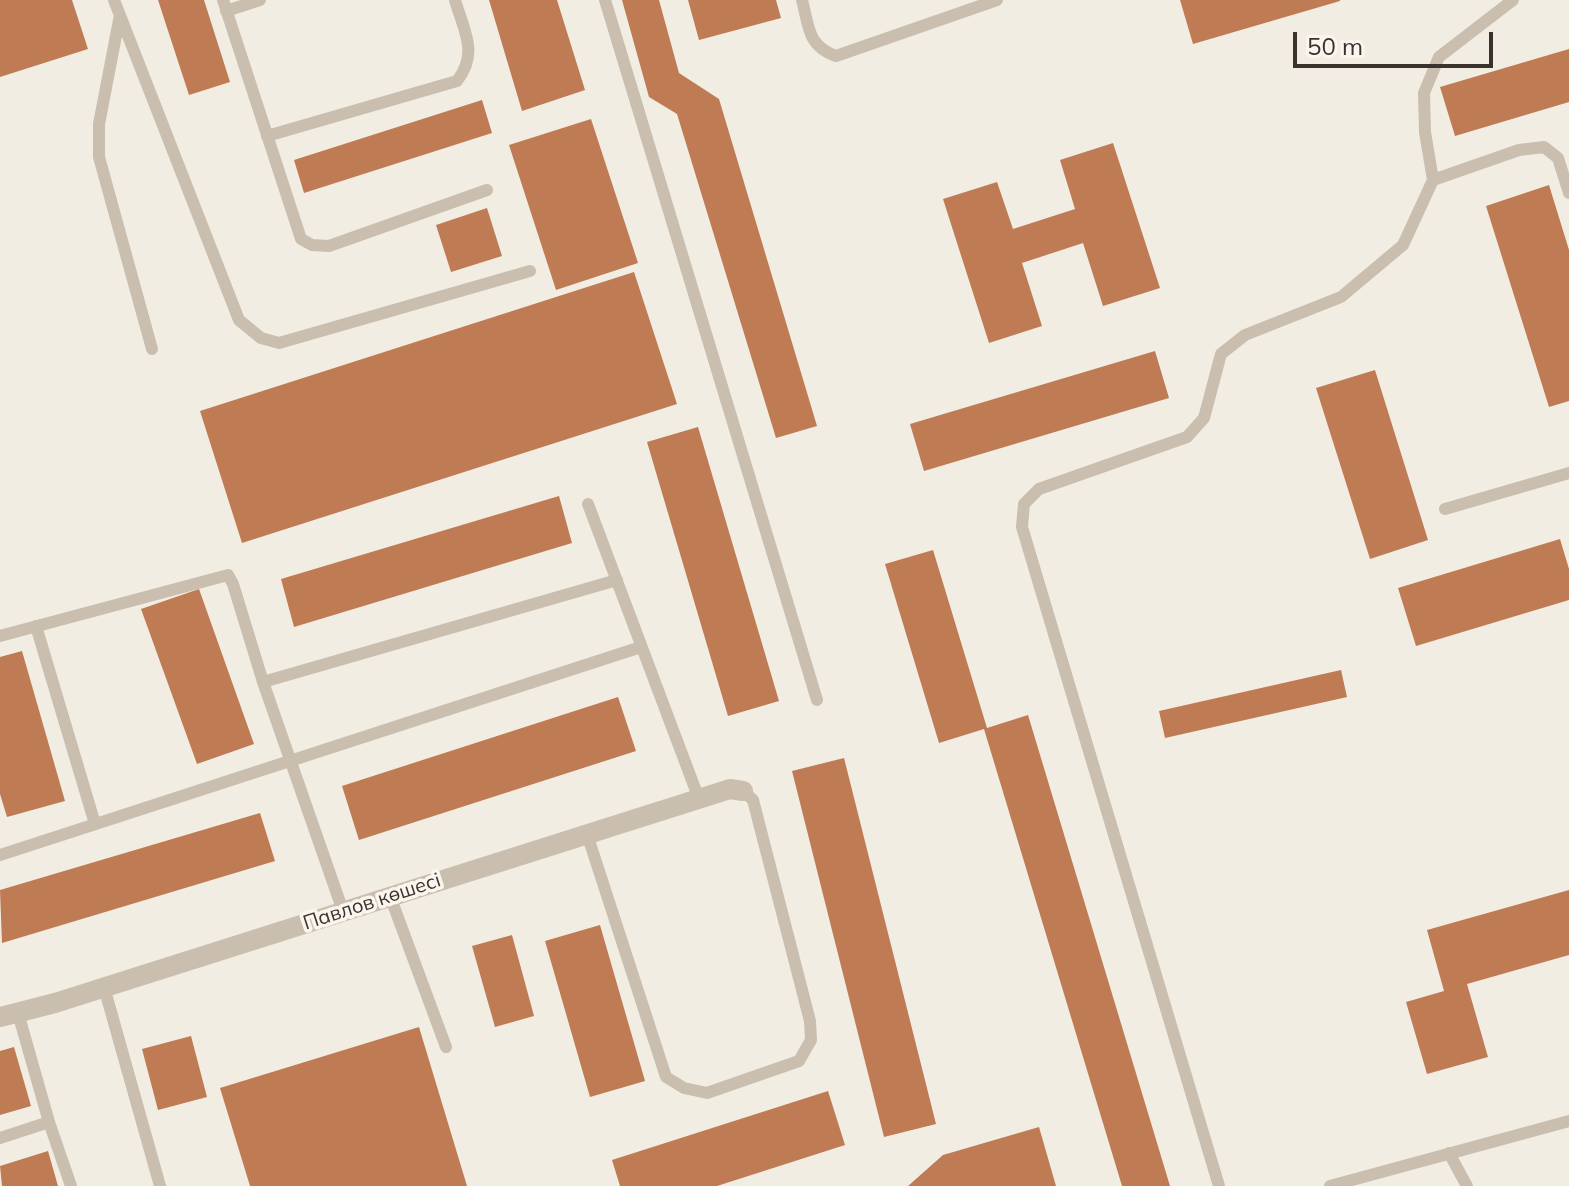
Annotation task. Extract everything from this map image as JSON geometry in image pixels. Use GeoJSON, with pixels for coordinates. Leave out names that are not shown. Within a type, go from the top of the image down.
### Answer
{"type":"FeatureCollection","features":[{"type":"Feature","properties":{"kind":"street","name":"Павлов көшесі"},"geometry":{"type":"LineString","coordinates":[[9,1015],[730,789],[743,791]]}},
{"type":"Feature","properties":{"kind":"lane"},"geometry":{"type":"LineString","coordinates":[[114,0],[239,320],[261,338],[279,343],[530,271]]}},
{"type":"Feature","properties":{"kind":"lane"},"geometry":{"type":"LineString","coordinates":[[260,0],[224,5],[301,239],[312,245],[329,246],[487,190]]}},
{"type":"Feature","properties":{"kind":"lane"},"geometry":{"type":"LineString","coordinates":[[267,136],[457,81],[467,69],[470,51],[455,0]]}},
{"type":"Feature","properties":{"kind":"lane"},"geometry":{"type":"LineString","coordinates":[[605,0],[817,700]]}},
{"type":"Feature","properties":{"kind":"lane"},"geometry":{"type":"LineString","coordinates":[[802,0],[814,44],[836,56],[997,0]]}},
{"type":"Feature","properties":{"kind":"lane"},"geometry":{"type":"LineString","coordinates":[[1219,1186],[1022,527],[1024,504],[1039,489],[1187,437],[1204,418],[1221,354],[1245,335],[1341,297],[1403,245],[1433,180],[1425,132],[1424,93],[1439,57],[1513,0]]}},
{"type":"Feature","properties":{"kind":"lane"},"geometry":{"type":"LineString","coordinates":[[120,15],[99,124],[99,157],[152,349]]}},
{"type":"Feature","properties":{"kind":"lane"},"geometry":{"type":"LineString","coordinates":[[1433,180],[1519,150],[1544,147],[1563,156],[1569,193]]}},
{"type":"Feature","properties":{"kind":"lane"},"geometry":{"type":"LineString","coordinates":[[1445,509],[1569,473]]}},
{"type":"Feature","properties":{"kind":"lane"},"geometry":{"type":"LineString","coordinates":[[588,504],[699,799]]}},
{"type":"Feature","properties":{"kind":"lane"},"geometry":{"type":"LineString","coordinates":[[0,636],[228,575],[343,911]]}},
{"type":"Feature","properties":{"kind":"lane"},"geometry":{"type":"LineString","coordinates":[[263,682],[617,580]]}},
{"type":"Feature","properties":{"kind":"lane"},"geometry":{"type":"LineString","coordinates":[[36,626],[95,824]]}},
{"type":"Feature","properties":{"kind":"lane"},"geometry":{"type":"LineString","coordinates":[[0,855],[641,647]]}},
{"type":"Feature","properties":{"kind":"lane"},"geometry":{"type":"LineString","coordinates":[[587,834],[666,1077],[684,1088],[707,1093],[799,1061],[811,1040],[810,1021],[753,800],[743,791]]}},
{"type":"Feature","properties":{"kind":"lane"},"geometry":{"type":"LineString","coordinates":[[390,896],[446,1047]]}},
{"type":"Feature","properties":{"kind":"lane"},"geometry":{"type":"LineString","coordinates":[[104,987],[160,1186]]}},
{"type":"Feature","properties":{"kind":"lane"},"geometry":{"type":"LineString","coordinates":[[9,1015],[71,1186]]}},
{"type":"Feature","properties":{"kind":"lane"},"geometry":{"type":"LineString","coordinates":[[1330,1186],[1569,1121]]}},
{"type":"Feature","properties":{"kind":"lane"},"geometry":{"type":"LineString","coordinates":[[0,1138],[49,1122]]}},
{"type":"Feature","properties":{"kind":"lane"},"geometry":{"type":"LineString","coordinates":[[1449,1153],[1467,1186]]}},
{"type":"Feature","properties":{"kind":"building"},"geometry":{"type":"Polygon","coordinates":[[[0,0],[72,0],[88,49],[0,77],[0,0]]]}},
{"type":"Feature","properties":{"kind":"building"},"geometry":{"type":"Polygon","coordinates":[[[158,0],[204,0],[230,82],[189,95],[158,0]]]}},
{"type":"Feature","properties":{"kind":"building"},"geometry":{"type":"Polygon","coordinates":[[[489,0],[557,0],[585,90],[522,111],[489,0]]]}},
{"type":"Feature","properties":{"kind":"building"},"geometry":{"type":"Polygon","coordinates":[[[622,0],[659,0],[679,73],[719,99],[817,426],[776,438],[677,114],[649,97],[622,0]]]}},
{"type":"Feature","properties":{"kind":"building"},"geometry":{"type":"Polygon","coordinates":[[[688,0],[776,0],[781,18],[699,40],[688,0]]]}},
{"type":"Feature","properties":{"kind":"building"},"geometry":{"type":"Polygon","coordinates":[[[1180,0],[1340,0],[1340,1],[1193,44],[1180,0]]]}},
{"type":"Feature","properties":{"kind":"building"},"geometry":{"type":"Polygon","coordinates":[[[1569,49],[1569,102],[1455,136],[1440,87],[1569,49]]]}},
{"type":"Feature","properties":{"kind":"building"},"geometry":{"type":"Polygon","coordinates":[[[482,100],[492,133],[304,193],[294,160],[482,100]]]}},
{"type":"Feature","properties":{"kind":"building"},"geometry":{"type":"Polygon","coordinates":[[[591,119],[638,263],[556,290],[509,145],[591,119]]]}},
{"type":"Feature","properties":{"kind":"building"},"geometry":{"type":"Polygon","coordinates":[[[1113,143],[1160,288],[1103,306],[1083,243],[1022,263],[1042,326],[989,343],[943,199],[997,182],[1013,229],[1075,209],[1060,160],[1113,143]]]}},
{"type":"Feature","properties":{"kind":"building"},"geometry":{"type":"Polygon","coordinates":[[[1549,185],[1569,250],[1569,401],[1549,407],[1486,206],[1549,185]]]}},
{"type":"Feature","properties":{"kind":"building"},"geometry":{"type":"Polygon","coordinates":[[[487,208],[502,256],[451,272],[436,225],[487,208]]]}},
{"type":"Feature","properties":{"kind":"building"},"geometry":{"type":"Polygon","coordinates":[[[634,272],[677,404],[242,543],[200,411],[634,272]]]}},
{"type":"Feature","properties":{"kind":"building"},"geometry":{"type":"Polygon","coordinates":[[[1155,351],[1169,398],[924,471],[910,424],[1155,351]]]}},
{"type":"Feature","properties":{"kind":"building"},"geometry":{"type":"Polygon","coordinates":[[[1375,370],[1428,540],[1370,559],[1316,388],[1375,370]]]}},
{"type":"Feature","properties":{"kind":"building"},"geometry":{"type":"Polygon","coordinates":[[[698,427],[779,701],[728,716],[647,442],[698,427]]]}},
{"type":"Feature","properties":{"kind":"building"},"geometry":{"type":"Polygon","coordinates":[[[559,496],[572,543],[294,627],[281,579],[559,496]]]}},
{"type":"Feature","properties":{"kind":"building"},"geometry":{"type":"Polygon","coordinates":[[[1560,539],[1569,569],[1569,600],[1416,646],[1398,588],[1560,539]]]}},
{"type":"Feature","properties":{"kind":"building"},"geometry":{"type":"Polygon","coordinates":[[[933,550],[987,728],[1028,715],[1170,1186],[1122,1186],[984,729],[939,743],[885,564],[933,550]]]}},
{"type":"Feature","properties":{"kind":"building"},"geometry":{"type":"Polygon","coordinates":[[[199,589],[254,744],[197,764],[141,609],[199,589]]]}},
{"type":"Feature","properties":{"kind":"building"},"geometry":{"type":"Polygon","coordinates":[[[22,651],[65,801],[7,817],[0,794],[0,657],[22,651]]]}},
{"type":"Feature","properties":{"kind":"building"},"geometry":{"type":"Polygon","coordinates":[[[1341,670],[1347,697],[1165,738],[1159,711],[1341,670]]]}},
{"type":"Feature","properties":{"kind":"building"},"geometry":{"type":"Polygon","coordinates":[[[618,697],[636,751],[359,840],[342,786],[618,697]]]}},
{"type":"Feature","properties":{"kind":"building"},"geometry":{"type":"Polygon","coordinates":[[[844,758],[936,1124],[884,1137],[792,771],[844,758]]]}},
{"type":"Feature","properties":{"kind":"building"},"geometry":{"type":"Polygon","coordinates":[[[260,813],[275,861],[2,943],[0,890],[260,813]]]}},
{"type":"Feature","properties":{"kind":"building"},"geometry":{"type":"Polygon","coordinates":[[[1569,890],[1569,955],[1467,984],[1488,1057],[1427,1074],[1406,1002],[1444,991],[1427,930],[1569,890]]]}},
{"type":"Feature","properties":{"kind":"building"},"geometry":{"type":"Polygon","coordinates":[[[600,925],[645,1081],[590,1097],[545,941],[600,925]]]}},
{"type":"Feature","properties":{"kind":"building"},"geometry":{"type":"Polygon","coordinates":[[[512,935],[534,1016],[495,1027],[472,946],[512,935]]]}},
{"type":"Feature","properties":{"kind":"building"},"geometry":{"type":"Polygon","coordinates":[[[419,1027],[467,1186],[250,1186],[220,1088],[419,1027]]]}},
{"type":"Feature","properties":{"kind":"building"},"geometry":{"type":"Polygon","coordinates":[[[191,1036],[207,1097],[158,1110],[142,1049],[191,1036]]]}},
{"type":"Feature","properties":{"kind":"building"},"geometry":{"type":"Polygon","coordinates":[[[14,1047],[31,1106],[0,1115],[0,1051],[14,1047]]]}},
{"type":"Feature","properties":{"kind":"building"},"geometry":{"type":"Polygon","coordinates":[[[828,1091],[845,1145],[717,1186],[620,1186],[612,1160],[828,1091]]]}},
{"type":"Feature","properties":{"kind":"building"},"geometry":{"type":"Polygon","coordinates":[[[1039,1127],[1056,1186],[908,1186],[943,1155],[1039,1127]]]}},
{"type":"Feature","properties":{"kind":"building"},"geometry":{"type":"Polygon","coordinates":[[[48,1151],[58,1186],[2,1186],[0,1166],[48,1151]]]}}]}
